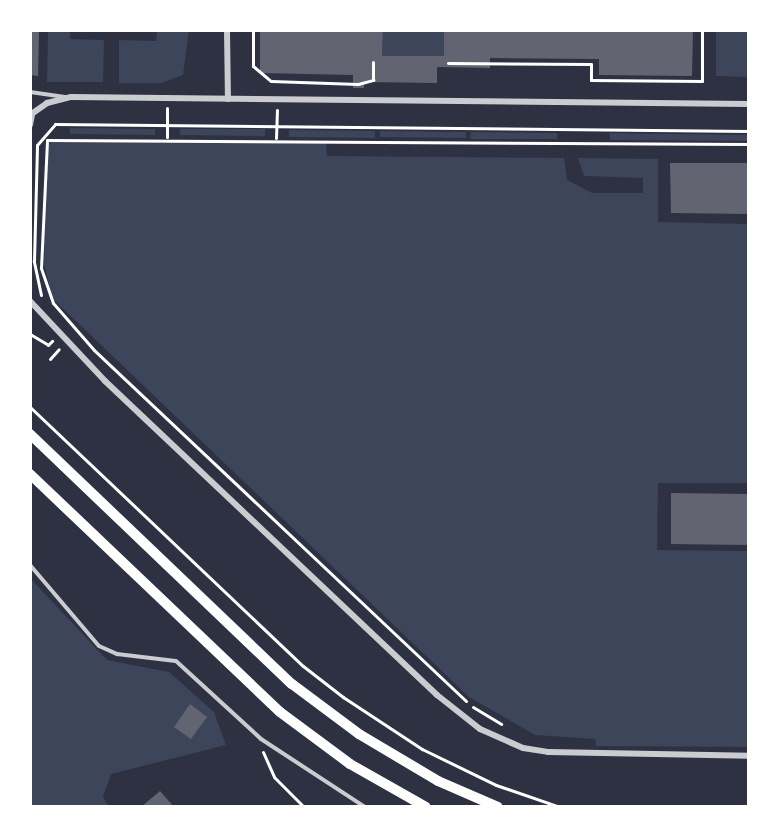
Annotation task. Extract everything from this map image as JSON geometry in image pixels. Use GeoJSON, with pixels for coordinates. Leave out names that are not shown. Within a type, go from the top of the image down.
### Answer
{"type":"FeatureCollection","features":[{"type":"Feature","properties":{"kind":"main road"},"geometry":{"type":"LineString","coordinates":[[30,434],[292,684],[359,734],[438,781],[498,807]]}},
{"type":"Feature","properties":{"kind":"main road"},"geometry":{"type":"LineString","coordinates":[[30,474],[280,712],[350,764],[426,807]]}},
{"type":"Feature","properties":{"kind":"street"},"geometry":{"type":"LineString","coordinates":[[227,30],[228,99]]}},
{"type":"Feature","properties":{"kind":"street"},"geometry":{"type":"LineString","coordinates":[[30,125],[31,115],[47,103],[71,97],[749,104]]}},
{"type":"Feature","properties":{"kind":"street"},"geometry":{"type":"LineString","coordinates":[[30,301],[97,373],[437,695],[480,729],[523,748],[548,752],[749,756]]}},
{"type":"Feature","properties":{"kind":"lane"},"geometry":{"type":"LineString","coordinates":[[30,92],[71,97]]}},
{"type":"Feature","properties":{"kind":"lane"},"geometry":{"type":"LineString","coordinates":[[30,565],[99,646],[117,654],[176,661],[261,739],[365,807]]}},
{"type":"Feature","properties":{"kind":"path"},"geometry":{"type":"LineString","coordinates":[[254,30],[254,66],[271,81],[357,84],[373,80],[373,62]]}},
{"type":"Feature","properties":{"kind":"path"},"geometry":{"type":"LineString","coordinates":[[448,63],[591,64],[591,80],[702,81],[702,30]]}},
{"type":"Feature","properties":{"kind":"path"},"geometry":{"type":"LineString","coordinates":[[167,107],[167,136]]}},
{"type":"Feature","properties":{"kind":"path"},"geometry":{"type":"LineString","coordinates":[[276,138],[278,108]]}},
{"type":"Feature","properties":{"kind":"path"},"geometry":{"type":"LineString","coordinates":[[66,326],[41,295],[35,273],[40,137],[62,123],[749,130]]}},
{"type":"Feature","properties":{"kind":"path"},"geometry":{"type":"LineString","coordinates":[[506,728],[469,705],[94,350],[50,298],[40,268],[47,140],[167,136],[749,144]]}},
{"type":"Feature","properties":{"kind":"path"},"geometry":{"type":"LineString","coordinates":[[30,407],[303,666],[343,697],[433,755],[496,786],[560,807]]}},
{"type":"Feature","properties":{"kind":"path"},"geometry":{"type":"LineString","coordinates":[[261,739],[274,777],[304,807]]}},
{"type":"Feature","properties":{"kind":"shaded area"},"geometry":{"type":"Polygon","coordinates":[[[48,30],[70,30],[70,39],[104,40],[103,82],[47,82],[48,30]]]}},
{"type":"Feature","properties":{"kind":"shaded area"},"geometry":{"type":"Polygon","coordinates":[[[157,30],[189,30],[183,75],[162,83],[119,83],[119,40],[156,41],[157,30]]]}},
{"type":"Feature","properties":{"kind":"shaded area"},"geometry":{"type":"Polygon","coordinates":[[[383,30],[444,30],[444,56],[382,56],[383,30]]]}},
{"type":"Feature","properties":{"kind":"shaded area"},"geometry":{"type":"Polygon","coordinates":[[[716,30],[749,30],[749,77],[716,76],[716,30]]]}},
{"type":"Feature","properties":{"kind":"shaded area"},"geometry":{"type":"Polygon","coordinates":[[[70,128],[155,129],[155,135],[70,134],[70,128]]]}},
{"type":"Feature","properties":{"kind":"shaded area"},"geometry":{"type":"Polygon","coordinates":[[[180,129],[265,129],[265,136],[180,135],[180,129]]]}},
{"type":"Feature","properties":{"kind":"shaded area"},"geometry":{"type":"Polygon","coordinates":[[[289,130],[375,131],[375,138],[289,137],[289,130]]]}},
{"type":"Feature","properties":{"kind":"shaded area"},"geometry":{"type":"Polygon","coordinates":[[[380,131],[466,132],[466,138],[380,137],[380,131]]]}},
{"type":"Feature","properties":{"kind":"shaded area"},"geometry":{"type":"Polygon","coordinates":[[[471,132],[557,133],[557,139],[470,139],[471,132]]]}},
{"type":"Feature","properties":{"kind":"shaded area"},"geometry":{"type":"Polygon","coordinates":[[[610,133],[749,135],[749,141],[610,140],[610,133]]]}},
{"type":"Feature","properties":{"kind":"shaded area"},"geometry":{"type":"Polygon","coordinates":[[[54,139],[276,140],[326,143],[327,156],[564,158],[567,180],[592,193],[643,193],[643,178],[584,176],[578,158],[658,159],[658,222],[749,224],[749,483],[658,483],[657,550],[749,551],[749,747],[596,746],[595,739],[535,735],[469,697],[53,299],[44,265],[46,148],[54,139]]]}},
{"type":"Feature","properties":{"kind":"shaded area"},"geometry":{"type":"Polygon","coordinates":[[[30,578],[107,660],[169,672],[214,712],[226,745],[111,774],[103,797],[109,807],[30,807],[30,578]]]}},
{"type":"Feature","properties":{"kind":"building"},"geometry":{"type":"Polygon","coordinates":[[[30,30],[39,30],[38,76],[30,75],[30,30]]]}},
{"type":"Feature","properties":{"kind":"building"},"geometry":{"type":"Polygon","coordinates":[[[260,30],[383,30],[382,56],[444,56],[444,30],[693,30],[692,76],[599,75],[599,59],[490,58],[490,68],[437,67],[437,83],[364,82],[364,88],[353,88],[353,75],[260,73],[260,30]]]}},
{"type":"Feature","properties":{"kind":"building"},"geometry":{"type":"Polygon","coordinates":[[[670,163],[749,163],[749,214],[671,213],[670,163]]]}},
{"type":"Feature","properties":{"kind":"building"},"geometry":{"type":"Polygon","coordinates":[[[671,493],[749,494],[749,545],[671,544],[671,493]]]}},
{"type":"Feature","properties":{"kind":"building"},"geometry":{"type":"Polygon","coordinates":[[[190,704],[207,717],[191,739],[174,727],[190,704]]]}},
{"type":"Feature","properties":{"kind":"building"},"geometry":{"type":"Polygon","coordinates":[[[160,791],[174,807],[141,807],[160,791]]]}}]}
